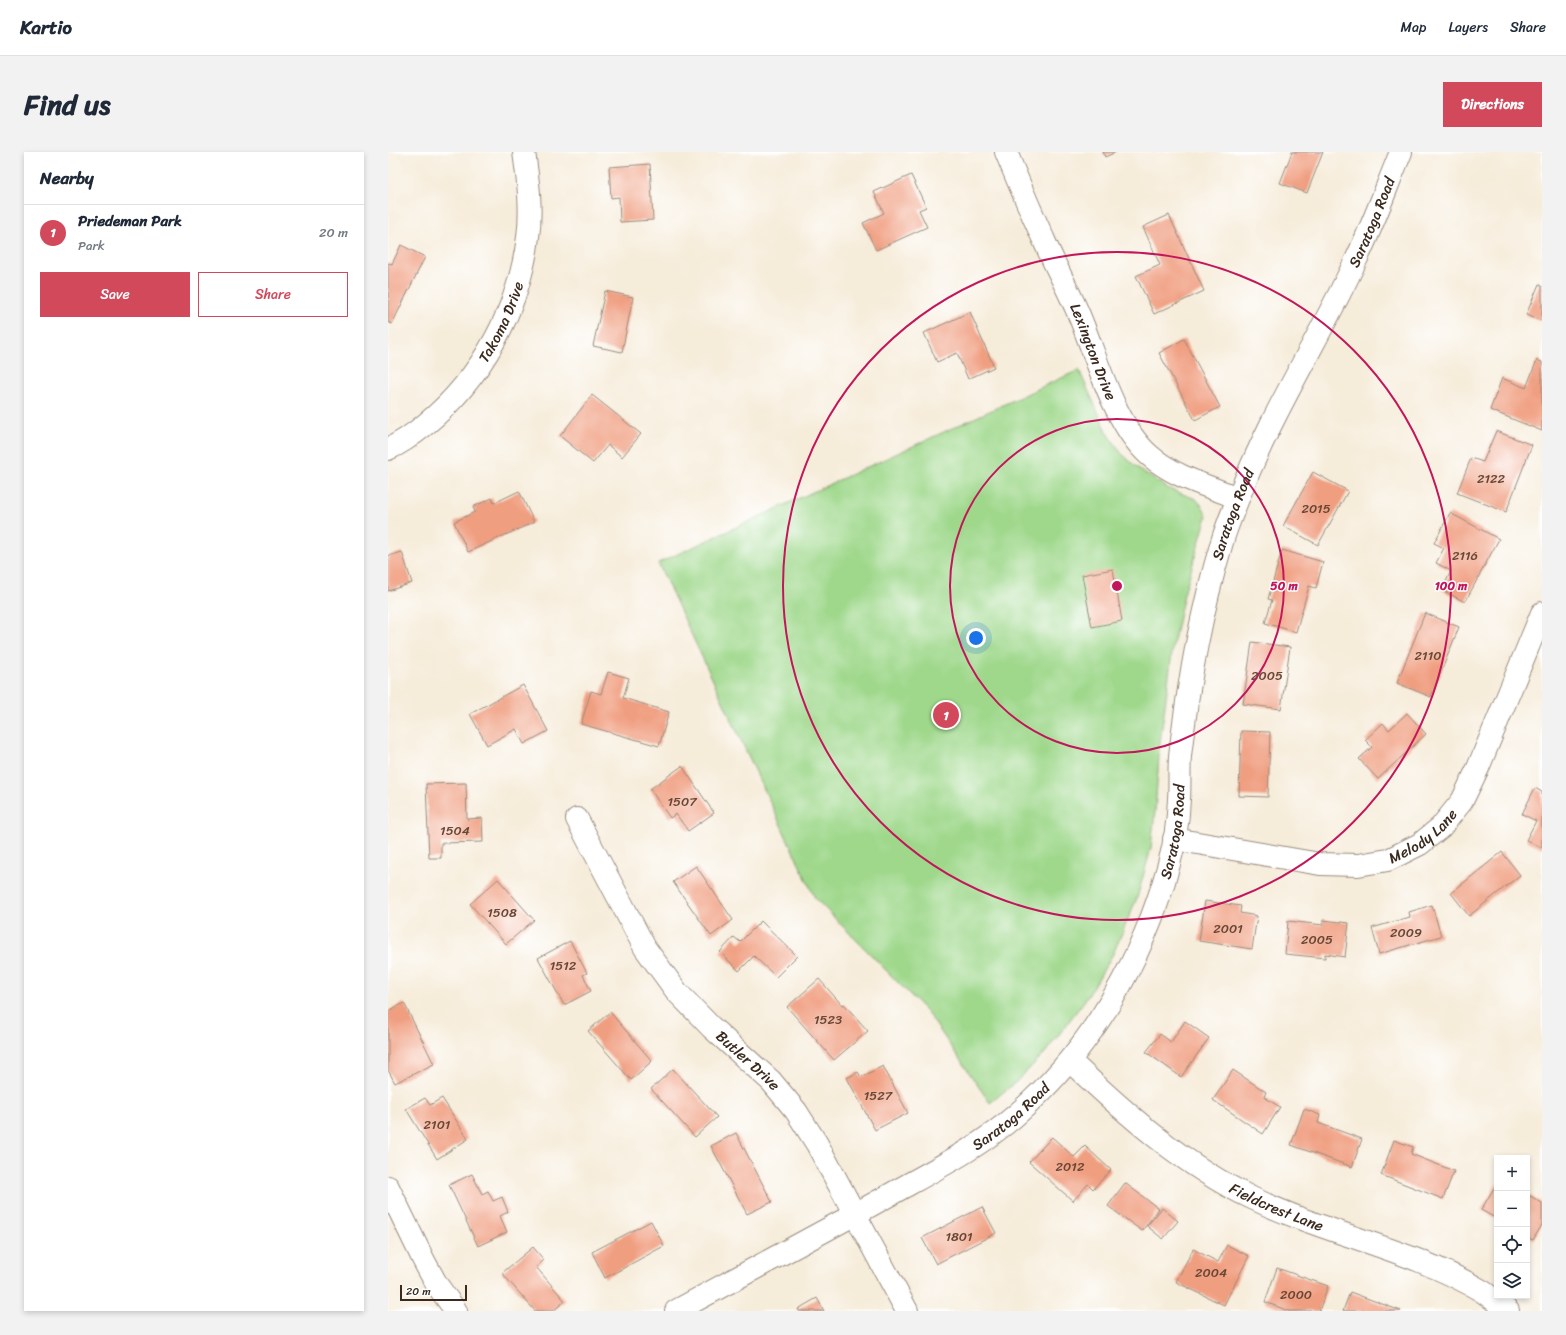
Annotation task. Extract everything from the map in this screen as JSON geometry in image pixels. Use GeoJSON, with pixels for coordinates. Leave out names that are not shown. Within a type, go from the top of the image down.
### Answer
{"type":"FeatureCollection","features":[{"type":"Feature","properties":{"kind":"street","name":"Takoma Drive"},"geometry":{"type":"LineString","coordinates":[[388,449],[412,435],[438,414],[467,384],[487,354],[502,324],[517,289],[528,236],[529,192],[524,152]]}},
{"type":"Feature","properties":{"kind":"street","name":"Lexington Drive"},"geometry":{"type":"LineString","coordinates":[[1006,152],[1078,314],[1112,399],[1129,430],[1148,454],[1166,468],[1238,498]]}},
{"type":"Feature","properties":{"kind":"street","name":"Saratoga Road"},"geometry":{"type":"LineString","coordinates":[[676,1311],[855,1215],[968,1151],[1014,1117],[1046,1088],[1070,1061],[1105,1013],[1128,972],[1146,934],[1169,863],[1179,800],[1180,761],[1192,668],[1197,639],[1222,540],[1247,474],[1270,424],[1356,259],[1401,152]]}},
{"type":"Feature","properties":{"kind":"street","name":"Melody Lane"},"geometry":{"type":"LineString","coordinates":[[1174,839],[1320,864],[1358,865],[1388,860],[1420,844],[1441,827],[1462,801],[1478,768],[1542,613]]}},
{"type":"Feature","properties":{"kind":"street","name":"Butler Drive"},"geometry":{"type":"LineString","coordinates":[[577,819],[645,948],[677,992],[711,1027],[771,1081],[796,1111],[817,1144],[907,1311]]}},
{"type":"Feature","properties":{"kind":"street","name":"Fieldcrest Lane"},"geometry":{"type":"LineString","coordinates":[[1070,1061],[1103,1092],[1165,1143],[1211,1177],[1253,1198],[1303,1219],[1440,1270],[1482,1292],[1508,1311]]}},
{"type":"Feature","properties":{"kind":"street"},"geometry":{"type":"LineString","coordinates":[[388,1187],[424,1261],[437,1284],[456,1311]]}},
{"type":"Feature","properties":{"kind":"green space"},"geometry":{"type":"Polygon","coordinates":[[[1079,370],[1106,430],[1121,453],[1141,471],[1169,489],[1196,499],[1203,507],[1207,516],[1184,594],[1173,645],[1160,743],[1151,848],[1137,898],[1113,954],[1088,996],[1045,1053],[1016,1082],[990,1103],[927,1012],[815,898],[658,563],[1079,370]]]}},
{"type":"Feature","properties":{"kind":"building"},"geometry":{"type":"Polygon","coordinates":[[[1103,152],[1116,152],[1105,157],[1103,152]]]}},
{"type":"Feature","properties":{"kind":"building"},"geometry":{"type":"Polygon","coordinates":[[[1292,152],[1323,152],[1307,193],[1280,183],[1292,152]]]}},
{"type":"Feature","properties":{"kind":"building"},"geometry":{"type":"Polygon","coordinates":[[[650,164],[653,220],[620,222],[619,197],[611,198],[609,167],[650,164]]]}},
{"type":"Feature","properties":{"kind":"building"},"geometry":{"type":"Polygon","coordinates":[[[911,175],[926,207],[919,210],[927,227],[876,250],[863,223],[884,213],[874,192],[911,175]]]}},
{"type":"Feature","properties":{"kind":"building"},"geometry":{"type":"Polygon","coordinates":[[[1169,215],[1204,291],[1154,314],[1136,276],[1160,265],[1143,227],[1169,215]]]}},
{"type":"Feature","properties":{"kind":"building"},"geometry":{"type":"Polygon","coordinates":[[[401,245],[425,257],[392,324],[388,322],[388,263],[392,264],[401,245]]]}},
{"type":"Feature","properties":{"kind":"building"},"geometry":{"type":"Polygon","coordinates":[[[1539,284],[1542,286],[1542,321],[1526,315],[1539,284]]]}},
{"type":"Feature","properties":{"kind":"building"},"geometry":{"type":"Polygon","coordinates":[[[605,291],[633,297],[622,352],[593,346],[605,291]]]}},
{"type":"Feature","properties":{"kind":"building"},"geometry":{"type":"Polygon","coordinates":[[[970,312],[994,367],[968,379],[957,353],[937,362],[924,333],[970,312]]]}},
{"type":"Feature","properties":{"kind":"building"},"geometry":{"type":"Polygon","coordinates":[[[1184,339],[1220,407],[1195,420],[1159,353],[1184,339]]]}},
{"type":"Feature","properties":{"kind":"building"},"geometry":{"type":"Polygon","coordinates":[[[1537,360],[1542,362],[1542,431],[1490,410],[1502,378],[1526,388],[1537,360]]]}},
{"type":"Feature","properties":{"kind":"building"},"geometry":{"type":"Polygon","coordinates":[[[592,395],[641,434],[622,457],[608,445],[593,463],[560,436],[592,395]]]}},
{"type":"Feature","properties":{"kind":"building"},"geometry":{"type":"Polygon","coordinates":[[[1496,431],[1532,445],[1506,512],[1457,493],[1471,458],[1483,462],[1496,431]]]}},
{"type":"Feature","properties":{"kind":"building"},"geometry":{"type":"Polygon","coordinates":[[[1313,472],[1348,491],[1318,545],[1283,526],[1313,472]]]}},
{"type":"Feature","properties":{"kind":"building"},"geometry":{"type":"Polygon","coordinates":[[[519,491],[534,522],[468,552],[454,522],[475,512],[473,507],[492,498],[494,503],[519,491]]]}},
{"type":"Feature","properties":{"kind":"building"},"geometry":{"type":"Polygon","coordinates":[[[1450,513],[1499,539],[1465,602],[1442,590],[1451,571],[1436,563],[1444,548],[1434,543],[1450,513]]]}},
{"type":"Feature","properties":{"kind":"building"},"geometry":{"type":"Polygon","coordinates":[[[1282,550],[1323,562],[1316,588],[1309,586],[1296,632],[1265,623],[1272,600],[1268,599],[1282,550]]]}},
{"type":"Feature","properties":{"kind":"building"},"geometry":{"type":"Polygon","coordinates":[[[402,552],[412,583],[388,591],[388,556],[402,552]]]}},
{"type":"Feature","properties":{"kind":"building"},"geometry":{"type":"Polygon","coordinates":[[[1113,569],[1122,621],[1092,627],[1082,575],[1113,569]]]}},
{"type":"Feature","properties":{"kind":"building"},"geometry":{"type":"Polygon","coordinates":[[[1425,613],[1459,627],[1431,697],[1397,683],[1425,613]]]}},
{"type":"Feature","properties":{"kind":"building"},"geometry":{"type":"Polygon","coordinates":[[[1252,642],[1290,647],[1281,709],[1243,704],[1252,642]]]}},
{"type":"Feature","properties":{"kind":"building"},"geometry":{"type":"Polygon","coordinates":[[[608,672],[629,678],[623,698],[669,712],[659,746],[581,724],[591,691],[601,694],[608,672]]]}},
{"type":"Feature","properties":{"kind":"building"},"geometry":{"type":"Polygon","coordinates":[[[523,685],[548,731],[524,744],[516,729],[487,745],[470,714],[523,685]]]}},
{"type":"Feature","properties":{"kind":"building"},"geometry":{"type":"Polygon","coordinates":[[[1407,713],[1426,734],[1378,779],[1359,759],[1372,747],[1365,740],[1383,723],[1389,730],[1407,713]]]}},
{"type":"Feature","properties":{"kind":"building"},"geometry":{"type":"Polygon","coordinates":[[[1241,731],[1270,732],[1268,797],[1239,796],[1241,731]]]}},
{"type":"Feature","properties":{"kind":"building"},"geometry":{"type":"Polygon","coordinates":[[[682,766],[714,813],[688,831],[676,814],[670,818],[650,789],[682,766]]]}},
{"type":"Feature","properties":{"kind":"building"},"geometry":{"type":"Polygon","coordinates":[[[466,783],[467,819],[482,818],[483,842],[441,843],[441,858],[429,858],[426,784],[466,783]]]}},
{"type":"Feature","properties":{"kind":"building"},"geometry":{"type":"Polygon","coordinates":[[[1535,788],[1542,792],[1542,848],[1526,840],[1536,821],[1522,814],[1535,788]]]}},
{"type":"Feature","properties":{"kind":"building"},"geometry":{"type":"Polygon","coordinates":[[[1502,852],[1520,875],[1469,916],[1451,893],[1502,852]]]}},
{"type":"Feature","properties":{"kind":"building"},"geometry":{"type":"Polygon","coordinates":[[[696,866],[733,920],[711,936],[673,882],[696,866]]]}},
{"type":"Feature","properties":{"kind":"building"},"geometry":{"type":"Polygon","coordinates":[[[498,879],[534,920],[506,944],[470,904],[498,879]]]}},
{"type":"Feature","properties":{"kind":"building"},"geometry":{"type":"Polygon","coordinates":[[[1205,901],[1241,906],[1240,913],[1257,916],[1252,949],[1199,941],[1205,901]]]}},
{"type":"Feature","properties":{"kind":"building"},"geometry":{"type":"Polygon","coordinates":[[[1432,905],[1441,936],[1379,954],[1372,928],[1410,917],[1409,912],[1432,905]]]}},
{"type":"Feature","properties":{"kind":"building"},"geometry":{"type":"Polygon","coordinates":[[[1323,920],[1349,923],[1345,957],[1325,954],[1325,958],[1285,954],[1288,921],[1323,925],[1323,920]]]}},
{"type":"Feature","properties":{"kind":"building"},"geometry":{"type":"Polygon","coordinates":[[[761,921],[797,956],[776,977],[754,956],[739,971],[720,952],[734,937],[740,942],[761,921]]]}},
{"type":"Feature","properties":{"kind":"building"},"geometry":{"type":"Polygon","coordinates":[[[570,941],[587,973],[583,975],[591,991],[564,1005],[538,958],[570,941]]]}},
{"type":"Feature","properties":{"kind":"building"},"geometry":{"type":"Polygon","coordinates":[[[819,979],[868,1031],[834,1060],[787,1007],[819,979]]]}},
{"type":"Feature","properties":{"kind":"building"},"geometry":{"type":"Polygon","coordinates":[[[404,1003],[434,1064],[395,1083],[388,1070],[388,1011],[404,1003]]]}},
{"type":"Feature","properties":{"kind":"building"},"geometry":{"type":"Polygon","coordinates":[[[610,1012],[652,1061],[631,1080],[588,1031],[610,1012]]]}},
{"type":"Feature","properties":{"kind":"building"},"geometry":{"type":"Polygon","coordinates":[[[1185,1021],[1209,1038],[1181,1077],[1146,1052],[1160,1034],[1171,1042],[1185,1021]]]}},
{"type":"Feature","properties":{"kind":"building"},"geometry":{"type":"Polygon","coordinates":[[[883,1066],[908,1113],[875,1130],[847,1078],[858,1072],[861,1077],[883,1066]]]}},
{"type":"Feature","properties":{"kind":"building"},"geometry":{"type":"Polygon","coordinates":[[[673,1069],[717,1117],[695,1137],[651,1089],[673,1069]]]}},
{"type":"Feature","properties":{"kind":"building"},"geometry":{"type":"Polygon","coordinates":[[[1233,1070],[1266,1092],[1264,1097],[1280,1107],[1263,1134],[1213,1100],[1233,1070]]]}},
{"type":"Feature","properties":{"kind":"building"},"geometry":{"type":"Polygon","coordinates":[[[425,1098],[430,1105],[442,1098],[468,1139],[437,1159],[406,1109],[425,1098]]]}},
{"type":"Feature","properties":{"kind":"building"},"geometry":{"type":"Polygon","coordinates":[[[1304,1109],[1320,1115],[1318,1123],[1362,1139],[1352,1167],[1291,1145],[1304,1109]]]}},
{"type":"Feature","properties":{"kind":"building"},"geometry":{"type":"Polygon","coordinates":[[[736,1133],[772,1202],[747,1214],[711,1146],[736,1133]]]}},
{"type":"Feature","properties":{"kind":"building"},"geometry":{"type":"Polygon","coordinates":[[[1052,1137],[1074,1157],[1085,1146],[1111,1170],[1093,1189],[1088,1184],[1073,1201],[1029,1162],[1052,1137]]]}},
{"type":"Feature","properties":{"kind":"building"},"geometry":{"type":"Polygon","coordinates":[[[1394,1140],[1413,1147],[1411,1154],[1454,1171],[1443,1199],[1381,1175],[1394,1140]]]}},
{"type":"Feature","properties":{"kind":"building"},"geometry":{"type":"Polygon","coordinates":[[[472,1174],[482,1194],[488,1191],[493,1201],[502,1197],[508,1212],[500,1216],[507,1232],[478,1246],[449,1185],[472,1174]]]}},
{"type":"Feature","properties":{"kind":"building"},"geometry":{"type":"Polygon","coordinates":[[[1125,1183],[1159,1209],[1142,1231],[1108,1206],[1125,1183]]]}},
{"type":"Feature","properties":{"kind":"building"},"geometry":{"type":"Polygon","coordinates":[[[1494,1188],[1494,1217],[1481,1210],[1494,1188]]]}},
{"type":"Feature","properties":{"kind":"building"},"geometry":{"type":"Polygon","coordinates":[[[1530,1196],[1542,1203],[1542,1225],[1533,1240],[1530,1238],[1530,1196]]]}},
{"type":"Feature","properties":{"kind":"building"},"geometry":{"type":"Polygon","coordinates":[[[982,1207],[996,1233],[936,1264],[922,1238],[982,1207]]]}},
{"type":"Feature","properties":{"kind":"building"},"geometry":{"type":"Polygon","coordinates":[[[1162,1208],[1178,1221],[1163,1239],[1147,1226],[1162,1208]]]}},
{"type":"Feature","properties":{"kind":"building"},"geometry":{"type":"Polygon","coordinates":[[[651,1221],[664,1246],[605,1278],[592,1252],[651,1221]]]}},
{"type":"Feature","properties":{"kind":"building"},"geometry":{"type":"Polygon","coordinates":[[[1227,1245],[1249,1256],[1224,1305],[1176,1282],[1193,1249],[1218,1262],[1227,1245]]]}},
{"type":"Feature","properties":{"kind":"building"},"geometry":{"type":"Polygon","coordinates":[[[533,1247],[544,1260],[536,1267],[565,1301],[553,1311],[535,1311],[502,1273],[533,1247]]]}},
{"type":"Feature","properties":{"kind":"building"},"geometry":{"type":"Polygon","coordinates":[[[1277,1268],[1328,1286],[1319,1311],[1289,1311],[1265,1302],[1277,1268]]]}},
{"type":"Feature","properties":{"kind":"building"},"geometry":{"type":"Polygon","coordinates":[[[1350,1292],[1401,1311],[1343,1311],[1350,1292]]]}},
{"type":"Feature","properties":{"kind":"building"},"geometry":{"type":"Polygon","coordinates":[[[817,1298],[824,1311],[799,1311],[798,1309],[817,1298]]]}},
{"type":"Feature","properties":{"kind":"place","name":"Priedeman Park"},"geometry":{"type":"Point","coordinates":[946,715]}}]}
